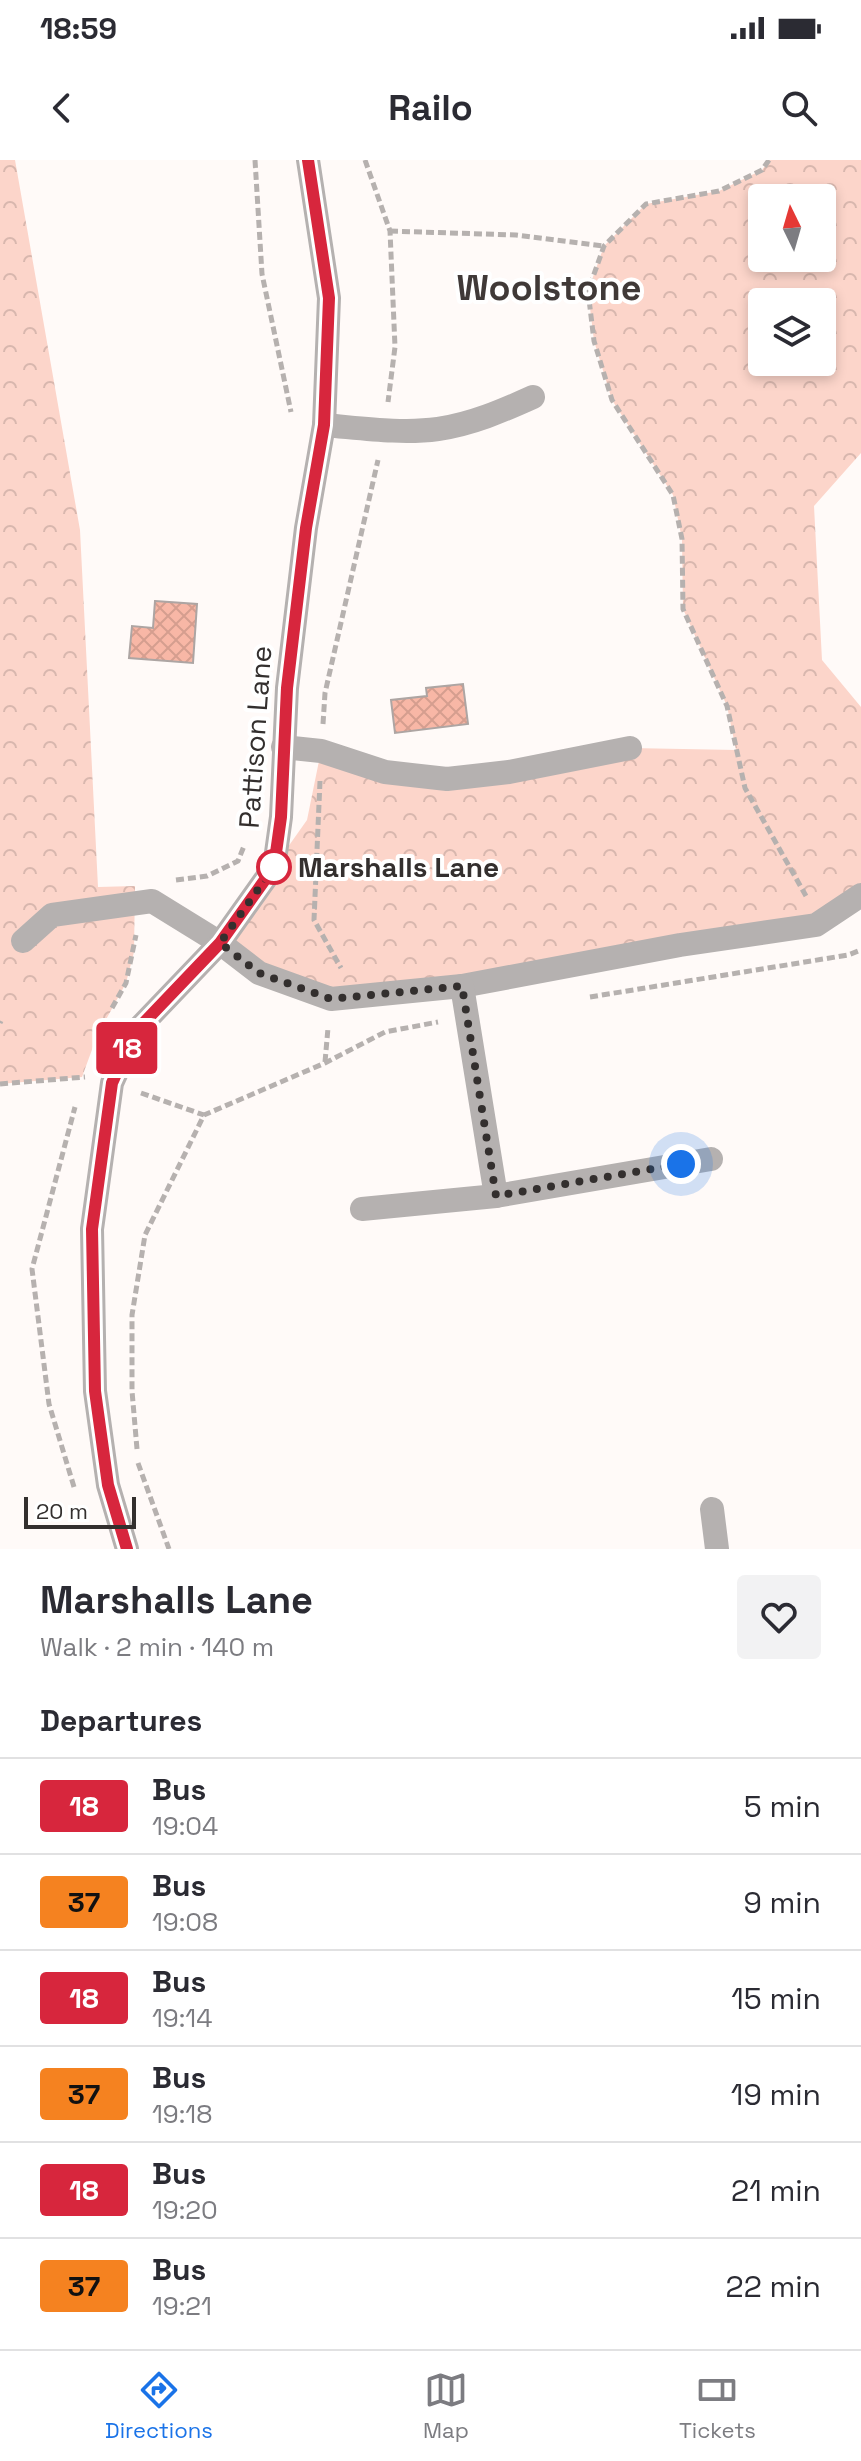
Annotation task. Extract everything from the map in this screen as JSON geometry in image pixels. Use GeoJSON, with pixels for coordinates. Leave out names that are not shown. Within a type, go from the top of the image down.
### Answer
{"type":"FeatureCollection","features":[{"type":"Feature","properties":{"kind":"street","name":"Pattison Lane"},"geometry":{"type":"LineString","coordinates":[[127,1549],[108,1485],[95,1391],[92,1229],[112,1083],[135,1032],[220,943],[274,867],[281,817],[287,688],[324,425],[329,298],[308,160]]}},
{"type":"Feature","properties":{"kind":"street"},"geometry":{"type":"LineString","coordinates":[[324,425],[437,429],[494,416],[533,397]]}},
{"type":"Feature","properties":{"kind":"street"},"geometry":{"type":"LineString","coordinates":[[283,747],[321,751],[385,772],[447,779],[509,772],[630,748]]}},
{"type":"Feature","properties":{"kind":"street"},"geometry":{"type":"LineString","coordinates":[[23,941],[52,915],[152,901],[220,943],[259,973],[331,999],[462,986],[680,945],[816,925],[861,895]]}},
{"type":"Feature","properties":{"kind":"street"},"geometry":{"type":"LineString","coordinates":[[462,986],[496,1196]]}},
{"type":"Feature","properties":{"kind":"street"},"geometry":{"type":"LineString","coordinates":[[362,1209],[496,1196],[711,1159]]}},
{"type":"Feature","properties":{"kind":"street"},"geometry":{"type":"LineString","coordinates":[[712,1509],[717,1549]]}},
{"type":"Feature","properties":{"kind":"path"},"geometry":{"type":"LineString","coordinates":[[255,160],[262,274],[293,419]]}},
{"type":"Feature","properties":{"kind":"path"},"geometry":{"type":"LineString","coordinates":[[331,999],[342,966],[314,920],[325,693],[385,429],[395,347],[390,231],[365,160]]}},
{"type":"Feature","properties":{"kind":"path"},"geometry":{"type":"LineString","coordinates":[[769,160],[762,170],[719,191],[646,204],[604,246],[588,291],[594,341],[612,400],[673,495],[682,539],[683,609],[727,706],[745,788],[804,889],[826,958]]}},
{"type":"Feature","properties":{"kind":"path"},"geometry":{"type":"LineString","coordinates":[[390,231],[516,235],[604,246]]}},
{"type":"Feature","properties":{"kind":"path"},"geometry":{"type":"LineString","coordinates":[[112,1010],[126,983],[134,952],[135,886],[207,876],[238,861],[247,840]]}},
{"type":"Feature","properties":{"kind":"path"},"geometry":{"type":"LineString","coordinates":[[588,997],[861,950]]}},
{"type":"Feature","properties":{"kind":"path"},"geometry":{"type":"LineString","coordinates":[[169,1549],[138,1463],[132,1391],[132,1315],[145,1235],[204,1115],[325,1063],[385,1032],[467,1017]]}},
{"type":"Feature","properties":{"kind":"path"},"geometry":{"type":"LineString","coordinates":[[79,1091],[87,1063]]}},
{"type":"Feature","properties":{"kind":"path"},"geometry":{"type":"LineString","coordinates":[[75,1106],[32,1269],[49,1404],[75,1488]]}},
{"type":"Feature","properties":{"kind":"green space"},"geometry":{"type":"Polygon","coordinates":[[[0,160],[15,160],[80,530],[98,887],[135,886],[134,952],[126,983],[97,1036],[82,1077],[0,1084],[0,160]]]}},
{"type":"Feature","properties":{"kind":"green space"},"geometry":{"type":"Polygon","coordinates":[[[769,160],[861,160],[861,453],[814,506],[822,660],[861,707],[861,895],[816,925],[331,999],[220,943],[307,820],[321,751],[447,779],[630,748],[736,750],[727,706],[683,609],[682,539],[673,495],[612,400],[594,341],[588,291],[604,246],[646,204],[719,191],[762,170],[769,160]]]}},
{"type":"Feature","properties":{"kind":"building"},"geometry":{"type":"Polygon","coordinates":[[[155,601],[197,604],[193,663],[129,658],[132,626],[153,628],[155,601]]]}},
{"type":"Feature","properties":{"kind":"building"},"geometry":{"type":"Polygon","coordinates":[[[463,684],[468,724],[395,733],[391,700],[427,696],[426,688],[463,684]]]}},
{"type":"Feature","properties":{"kind":"bus line","name":"18"},"geometry":{"type":"LineString","coordinates":[[127,1549],[108,1485],[95,1391],[92,1229],[112,1083],[135,1032],[220,943],[274,867],[281,817],[287,688],[306,528],[324,425],[329,298],[308,160]]}},
{"type":"Feature","properties":{"kind":"place","name":"Marshalls Lane"},"geometry":{"type":"Point","coordinates":[274,867]}},
{"type":"Feature","properties":{"kind":"district","name":"Woolstone"},"geometry":{"type":"Point","coordinates":[549,288]}},
{"type":"Feature","properties":{"kind":"route"},"geometry":{"type":"LineString","coordinates":[[274,867],[220,943],[259,973],[331,999],[462,986],[496,1196],[681,1164]]}}]}
